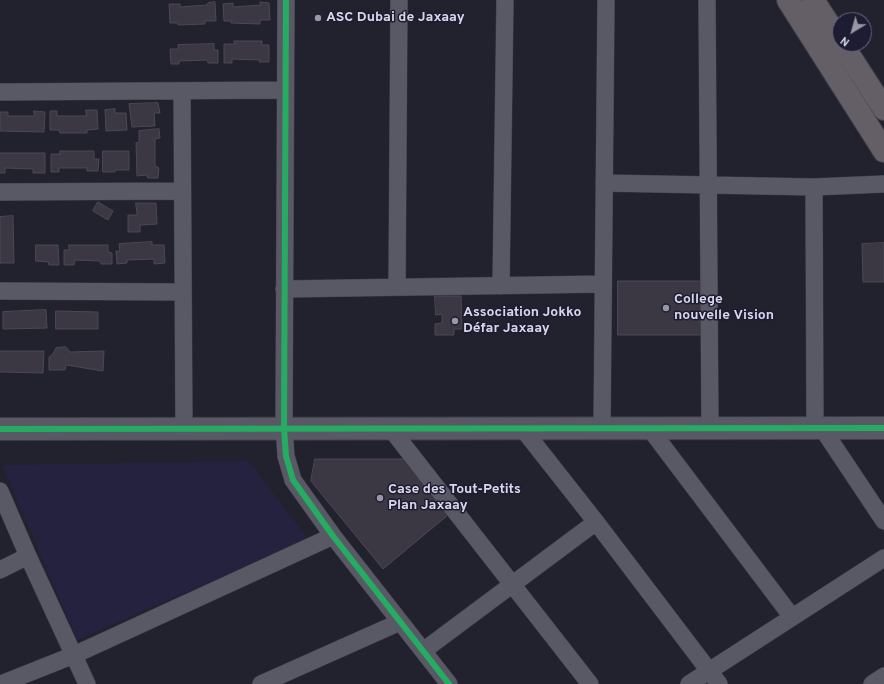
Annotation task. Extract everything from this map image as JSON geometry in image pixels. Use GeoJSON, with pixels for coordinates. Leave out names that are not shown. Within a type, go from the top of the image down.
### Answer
{"type":"FeatureCollection","features":[{"type":"Feature","properties":{"kind":"main road"},"geometry":{"type":"LineString","coordinates":[[788,0],[884,151]]}},
{"type":"Feature","properties":{"kind":"main road"},"geometry":{"type":"LineString","coordinates":[[813,0],[832,29]]}},
{"type":"Feature","properties":{"kind":"main road"},"geometry":{"type":"LineString","coordinates":[[848,52],[881,96]]}},
{"type":"Feature","properties":{"kind":"street"},"geometry":{"type":"LineString","coordinates":[[286,0],[284,289],[284,428],[286,456],[293,480],[333,536],[449,684]]}},
{"type":"Feature","properties":{"kind":"street"},"geometry":{"type":"LineString","coordinates":[[397,287],[399,0]]}},
{"type":"Feature","properties":{"kind":"street"},"geometry":{"type":"LineString","coordinates":[[501,286],[505,0]]}},
{"type":"Feature","properties":{"kind":"street"},"geometry":{"type":"LineString","coordinates":[[602,428],[606,0]]}},
{"type":"Feature","properties":{"kind":"street"},"geometry":{"type":"LineString","coordinates":[[707,0],[710,428]]}},
{"type":"Feature","properties":{"kind":"street"},"geometry":{"type":"LineString","coordinates":[[0,92],[285,90]]}},
{"type":"Feature","properties":{"kind":"street"},"geometry":{"type":"LineString","coordinates":[[182,91],[184,429]]}},
{"type":"Feature","properties":{"kind":"street"},"geometry":{"type":"LineString","coordinates":[[604,183],[814,187],[884,184]]}},
{"type":"Feature","properties":{"kind":"street"},"geometry":{"type":"LineString","coordinates":[[814,187],[819,428],[884,521]]}},
{"type":"Feature","properties":{"kind":"street"},"geometry":{"type":"LineString","coordinates":[[0,192],[182,191]]}},
{"type":"Feature","properties":{"kind":"street"},"geometry":{"type":"LineString","coordinates":[[284,289],[603,284]]}},
{"type":"Feature","properties":{"kind":"street"},"geometry":{"type":"LineString","coordinates":[[0,291],[183,292]]}},
{"type":"Feature","properties":{"kind":"street"},"geometry":{"type":"LineString","coordinates":[[391,428],[590,684]]}},
{"type":"Feature","properties":{"kind":"street"},"geometry":{"type":"LineString","coordinates":[[522,428],[596,522],[713,678]]}},
{"type":"Feature","properties":{"kind":"street"},"geometry":{"type":"LineString","coordinates":[[650,428],[792,617]]}},
{"type":"Feature","properties":{"kind":"street"},"geometry":{"type":"LineString","coordinates":[[0,429],[884,428]]}},
{"type":"Feature","properties":{"kind":"street"},"geometry":{"type":"LineString","coordinates":[[0,491],[87,684]]}},
{"type":"Feature","properties":{"kind":"street"},"geometry":{"type":"LineString","coordinates":[[423,651],[596,522]]}},
{"type":"Feature","properties":{"kind":"street"},"geometry":{"type":"LineString","coordinates":[[1,684],[74,655],[333,536]]}},
{"type":"Feature","properties":{"kind":"street"},"geometry":{"type":"LineString","coordinates":[[0,570],[28,556]]}},
{"type":"Feature","properties":{"kind":"street"},"geometry":{"type":"LineString","coordinates":[[689,684],[713,678],[792,617],[884,558]]}},
{"type":"Feature","properties":{"kind":"street"},"geometry":{"type":"LineString","coordinates":[[261,684],[400,622]]}},
{"type":"Feature","properties":{"kind":"street"},"geometry":{"type":"LineString","coordinates":[[872,684],[884,676]]}},
{"type":"Feature","properties":{"kind":"shaded area"},"geometry":{"type":"Polygon","coordinates":[[[249,461],[308,539],[77,640],[2,465],[249,461]]]}},
{"type":"Feature","properties":{"kind":"building"},"geometry":{"type":"Polygon","coordinates":[[[215,2],[216,21],[205,21],[205,24],[178,25],[178,23],[170,23],[169,4],[180,4],[180,7],[207,5],[208,3],[215,2]]]}},
{"type":"Feature","properties":{"kind":"building"},"geometry":{"type":"Polygon","coordinates":[[[260,2],[269,3],[270,20],[260,20],[260,24],[231,23],[231,21],[224,21],[223,4],[233,3],[233,7],[261,5],[260,2]]]}},
{"type":"Feature","properties":{"kind":"building"},"geometry":{"type":"Polygon","coordinates":[[[234,41],[262,41],[262,45],[269,45],[269,62],[259,62],[260,60],[232,59],[232,63],[224,63],[224,44],[235,44],[234,41]]]}},
{"type":"Feature","properties":{"kind":"building"},"geometry":{"type":"Polygon","coordinates":[[[214,44],[214,50],[218,50],[218,63],[208,63],[207,60],[179,61],[179,64],[171,64],[170,49],[178,49],[178,45],[214,44]]]}},
{"type":"Feature","properties":{"kind":"building"},"geometry":{"type":"Polygon","coordinates":[[[158,103],[160,113],[154,113],[155,126],[132,127],[129,104],[158,103]]]}},
{"type":"Feature","properties":{"kind":"building"},"geometry":{"type":"Polygon","coordinates":[[[115,109],[115,113],[126,113],[127,130],[106,131],[105,110],[115,109]]]}},
{"type":"Feature","properties":{"kind":"building"},"geometry":{"type":"Polygon","coordinates":[[[86,110],[97,110],[98,129],[87,130],[87,133],[60,133],[59,130],[50,130],[50,111],[57,111],[57,116],[86,116],[86,110]]]}},
{"type":"Feature","properties":{"kind":"building"},"geometry":{"type":"Polygon","coordinates":[[[34,111],[45,112],[44,132],[0,131],[0,112],[8,112],[8,116],[34,116],[34,111]]]}},
{"type":"Feature","properties":{"kind":"building"},"geometry":{"type":"Polygon","coordinates":[[[159,129],[160,138],[155,139],[155,166],[159,168],[158,178],[148,178],[146,175],[137,176],[136,143],[139,142],[139,131],[159,129]]]}},
{"type":"Feature","properties":{"kind":"building"},"geometry":{"type":"Polygon","coordinates":[[[60,151],[94,151],[94,159],[99,159],[98,171],[87,171],[87,168],[59,168],[59,172],[51,172],[51,154],[60,154],[60,151]]]}},
{"type":"Feature","properties":{"kind":"building"},"geometry":{"type":"Polygon","coordinates":[[[103,151],[129,151],[129,170],[103,172],[103,151]]]}},
{"type":"Feature","properties":{"kind":"building"},"geometry":{"type":"Polygon","coordinates":[[[0,153],[45,153],[45,173],[33,173],[33,169],[5,168],[5,173],[0,173],[0,153]]]}},
{"type":"Feature","properties":{"kind":"building"},"geometry":{"type":"Polygon","coordinates":[[[98,202],[113,211],[108,220],[93,211],[98,202]]]}},
{"type":"Feature","properties":{"kind":"building"},"geometry":{"type":"Polygon","coordinates":[[[136,203],[156,203],[157,224],[140,225],[140,232],[128,232],[128,215],[137,215],[136,203]]]}},
{"type":"Feature","properties":{"kind":"building"},"geometry":{"type":"Polygon","coordinates":[[[13,216],[14,263],[0,263],[0,217],[13,216]]]}},
{"type":"Feature","properties":{"kind":"building"},"geometry":{"type":"Polygon","coordinates":[[[152,242],[152,245],[164,245],[165,263],[154,264],[154,259],[127,260],[127,263],[117,264],[116,251],[120,251],[119,244],[152,242]]]}},
{"type":"Feature","properties":{"kind":"building"},"geometry":{"type":"Polygon","coordinates":[[[884,243],[884,282],[863,282],[862,244],[884,243]]]}},
{"type":"Feature","properties":{"kind":"building"},"geometry":{"type":"Polygon","coordinates":[[[36,245],[58,245],[59,265],[49,265],[48,262],[36,261],[36,245]]]}},
{"type":"Feature","properties":{"kind":"building"},"geometry":{"type":"Polygon","coordinates":[[[69,245],[108,245],[108,252],[112,253],[112,264],[101,264],[100,261],[75,260],[74,265],[64,265],[64,250],[69,250],[69,245]]]}},
{"type":"Feature","properties":{"kind":"building"},"geometry":{"type":"Polygon","coordinates":[[[618,281],[701,281],[702,335],[618,335],[618,281]]]}},
{"type":"Feature","properties":{"kind":"building"},"geometry":{"type":"Polygon","coordinates":[[[435,296],[461,296],[462,329],[454,329],[454,335],[435,335],[435,324],[442,323],[442,314],[436,315],[435,296]]]}},
{"type":"Feature","properties":{"kind":"building"},"geometry":{"type":"Polygon","coordinates":[[[46,310],[47,328],[3,329],[3,312],[46,310]]]}},
{"type":"Feature","properties":{"kind":"building"},"geometry":{"type":"Polygon","coordinates":[[[56,311],[98,312],[98,329],[56,329],[56,311]]]}},
{"type":"Feature","properties":{"kind":"building"},"geometry":{"type":"Polygon","coordinates":[[[66,347],[70,352],[104,351],[103,371],[66,365],[65,370],[49,370],[49,357],[53,354],[56,348],[66,347]]]}},
{"type":"Feature","properties":{"kind":"building"},"geometry":{"type":"Polygon","coordinates":[[[0,351],[44,351],[43,373],[0,372],[0,351]]]}},
{"type":"Feature","properties":{"kind":"building","name":"Case des Tout-Petits Plan Jaxaay"},"geometry":{"type":"Polygon","coordinates":[[[315,459],[407,459],[448,515],[383,569],[311,481],[315,459]]]}},
{"type":"Feature","properties":{"kind":"cycle path"},"geometry":{"type":"LineString","coordinates":[[286,0],[284,428],[286,456],[293,480],[333,536],[449,684]]}},
{"type":"Feature","properties":{"kind":"cycle path"},"geometry":{"type":"LineString","coordinates":[[0,429],[884,428]]}},
{"type":"Feature","properties":{"kind":"place","name":"ASC Dubai de Jaxaay"},"geometry":{"type":"Point","coordinates":[318,18]}},
{"type":"Feature","properties":{"kind":"place","name":"College nouvelle Vision"},"geometry":{"type":"Point","coordinates":[666,308]}},
{"type":"Feature","properties":{"kind":"place","name":"Association Jokko Défar Jaxaay"},"geometry":{"type":"Point","coordinates":[455,321]}},
{"type":"Feature","properties":{"kind":"place","name":"Case des Tout-Petits Plan Jaxaay"},"geometry":{"type":"Point","coordinates":[380,498]}}]}
